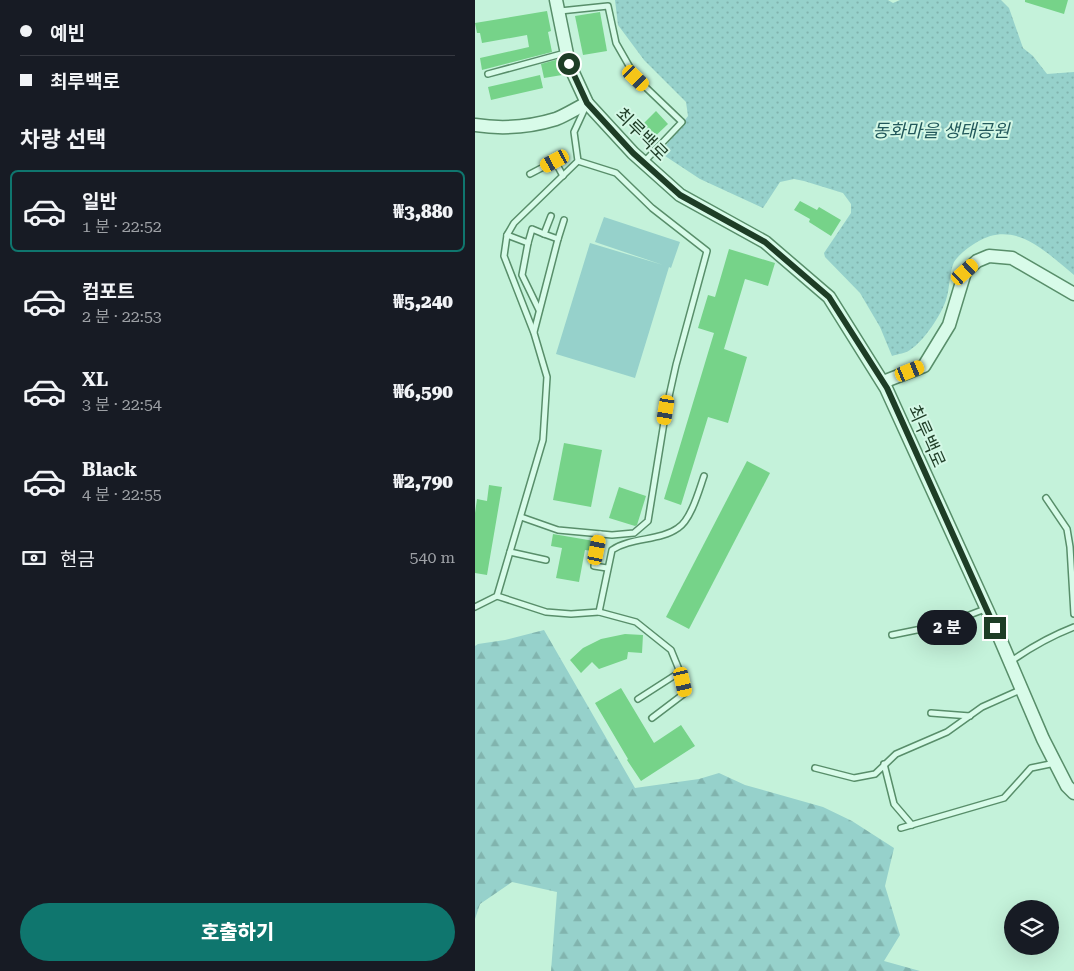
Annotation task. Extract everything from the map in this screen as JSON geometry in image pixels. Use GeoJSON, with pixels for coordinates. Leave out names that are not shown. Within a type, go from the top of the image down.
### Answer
{"type":"FeatureCollection","features":[{"type":"Feature","properties":{"kind":"street","name":"최루백로"},"geometry":{"type":"LineString","coordinates":[[558,6],[569,64],[587,103],[644,162],[680,195],[765,242],[829,297],[883,382],[1055,763],[1067,786],[1073,791]]}},
{"type":"Feature","properties":{"kind":"street"},"geometry":{"type":"LineString","coordinates":[[475,125],[488,127],[521,126],[556,118],[587,103]]}},
{"type":"Feature","properties":{"kind":"street"},"geometry":{"type":"LineString","coordinates":[[883,382],[924,366],[949,325],[965,272],[977,261],[989,256],[1012,258],[1074,294]]}},
{"type":"Feature","properties":{"kind":"lane"},"geometry":{"type":"LineString","coordinates":[[558,6],[608,6],[616,43],[636,78],[682,122],[644,162]]}},
{"type":"Feature","properties":{"kind":"lane"},"geometry":{"type":"LineString","coordinates":[[488,74],[567,53]]}},
{"type":"Feature","properties":{"kind":"lane"},"geometry":{"type":"LineString","coordinates":[[578,161],[574,132],[587,103]]}},
{"type":"Feature","properties":{"kind":"lane"},"geometry":{"type":"LineString","coordinates":[[530,174],[555,161],[563,176]]}},
{"type":"Feature","properties":{"kind":"lane"},"geometry":{"type":"LineString","coordinates":[[497,596],[543,440],[547,386],[547,377],[534,333],[505,256],[507,236],[514,223],[578,161]]}},
{"type":"Feature","properties":{"kind":"lane"},"geometry":{"type":"LineString","coordinates":[[521,517],[558,530],[600,534],[634,533],[648,521],[676,364],[707,251],[652,208],[616,173],[578,161]]}},
{"type":"Feature","properties":{"kind":"lane"},"geometry":{"type":"LineString","coordinates":[[545,234],[551,216]]}},
{"type":"Feature","properties":{"kind":"lane"},"geometry":{"type":"LineString","coordinates":[[534,333],[564,220]]}},
{"type":"Feature","properties":{"kind":"lane"},"geometry":{"type":"LineString","coordinates":[[539,310],[522,274],[528,243],[533,229],[558,238]]}},
{"type":"Feature","properties":{"kind":"lane"},"geometry":{"type":"LineString","coordinates":[[507,236],[528,243]]}},
{"type":"Feature","properties":{"kind":"lane"},"geometry":{"type":"LineString","coordinates":[[599,612],[611,550],[623,543],[664,534],[679,528],[689,515],[704,476]]}},
{"type":"Feature","properties":{"kind":"lane"},"geometry":{"type":"LineString","coordinates":[[1046,498],[1067,529],[1071,547],[1074,614]]}},
{"type":"Feature","properties":{"kind":"lane"},"geometry":{"type":"LineString","coordinates":[[600,534],[594,566],[607,568]]}},
{"type":"Feature","properties":{"kind":"lane"},"geometry":{"type":"LineString","coordinates":[[510,552],[546,560]]}},
{"type":"Feature","properties":{"kind":"lane"},"geometry":{"type":"LineString","coordinates":[[475,607],[497,596],[546,612],[571,614],[599,612],[636,622],[671,650],[681,672],[685,692],[652,718]]}},
{"type":"Feature","properties":{"kind":"lane"},"geometry":{"type":"LineString","coordinates":[[892,635],[946,624],[987,609]]}},
{"type":"Feature","properties":{"kind":"lane"},"geometry":{"type":"LineString","coordinates":[[1010,662],[1041,642],[1074,627]]}},
{"type":"Feature","properties":{"kind":"lane"},"geometry":{"type":"LineString","coordinates":[[638,699],[681,672]]}},
{"type":"Feature","properties":{"kind":"lane"},"geometry":{"type":"LineString","coordinates":[[815,768],[854,778],[875,774],[896,754],[947,732],[994,701],[1022,689]]}},
{"type":"Feature","properties":{"kind":"lane"},"geometry":{"type":"LineString","coordinates":[[931,714],[970,716]]}},
{"type":"Feature","properties":{"kind":"lane"},"geometry":{"type":"LineString","coordinates":[[901,828],[1004,798],[1031,768],[1055,763]]}},
{"type":"Feature","properties":{"kind":"lane"},"geometry":{"type":"LineString","coordinates":[[884,764],[894,804],[912,825]]}},
{"type":"Feature","properties":{"kind":"green space","name":"동화마을 생태공원"},"geometry":{"type":"Polygon","coordinates":[[[615,0],[888,0],[893,3],[900,0],[1001,0],[1009,8],[1023,48],[1033,56],[1047,74],[1074,72],[1074,275],[1041,248],[1017,236],[1004,234],[991,236],[977,242],[961,253],[954,262],[944,306],[926,334],[910,350],[892,356],[880,327],[860,293],[825,257],[824,253],[851,213],[851,204],[843,193],[794,179],[780,182],[763,208],[700,179],[662,154],[662,151],[688,116],[686,102],[644,60],[618,25],[615,0]]]}},
{"type":"Feature","properties":{"kind":"green space"},"geometry":{"type":"Polygon","coordinates":[[[604,217],[680,242],[671,268],[669,267],[635,378],[556,354],[590,243],[663,265],[595,242],[604,217]]]}},
{"type":"Feature","properties":{"kind":"green space"},"geometry":{"type":"Polygon","coordinates":[[[544,630],[635,788],[699,779],[719,773],[745,785],[823,807],[852,821],[894,848],[885,886],[900,935],[884,961],[920,971],[551,971],[557,892],[512,882],[480,904],[475,919],[475,646],[544,630]]]}},
{"type":"Feature","properties":{"kind":"building"},"geometry":{"type":"Polygon","coordinates":[[[1025,0],[1068,0],[1064,14],[1025,2],[1025,0]]]}},
{"type":"Feature","properties":{"kind":"building"},"geometry":{"type":"Polygon","coordinates":[[[547,11],[551,31],[548,32],[552,52],[482,70],[480,58],[529,47],[527,35],[482,43],[475,23],[547,11]]]}},
{"type":"Feature","properties":{"kind":"building"},"geometry":{"type":"Polygon","coordinates":[[[600,12],[607,51],[583,55],[575,16],[600,12]]]}},
{"type":"Feature","properties":{"kind":"building"},"geometry":{"type":"Polygon","coordinates":[[[559,59],[562,75],[544,78],[541,64],[559,59]]]}},
{"type":"Feature","properties":{"kind":"building"},"geometry":{"type":"Polygon","coordinates":[[[540,75],[543,88],[491,100],[488,87],[540,75]]]}},
{"type":"Feature","properties":{"kind":"building"},"geometry":{"type":"Polygon","coordinates":[[[656,111],[668,124],[647,144],[635,132],[656,111]]]}},
{"type":"Feature","properties":{"kind":"building"},"geometry":{"type":"Polygon","coordinates":[[[800,201],[817,210],[819,207],[841,220],[831,236],[809,222],[810,219],[794,210],[800,201]]]}},
{"type":"Feature","properties":{"kind":"building"},"geometry":{"type":"Polygon","coordinates":[[[729,249],[775,263],[768,286],[745,279],[724,349],[747,357],[728,423],[708,417],[681,505],[664,499],[714,333],[698,328],[708,295],[715,297],[729,249]]]}},
{"type":"Feature","properties":{"kind":"building"},"geometry":{"type":"Polygon","coordinates":[[[564,443],[602,450],[591,507],[553,500],[564,443]]]}},
{"type":"Feature","properties":{"kind":"building"},"geometry":{"type":"Polygon","coordinates":[[[747,461],[770,473],[689,629],[666,617],[747,461]]]}},
{"type":"Feature","properties":{"kind":"building"},"geometry":{"type":"Polygon","coordinates":[[[489,485],[502,487],[487,575],[475,573],[475,513],[477,499],[487,501],[489,485]]]}},
{"type":"Feature","properties":{"kind":"building"},"geometry":{"type":"Polygon","coordinates":[[[619,487],[646,496],[637,525],[635,526],[609,518],[619,487]]]}},
{"type":"Feature","properties":{"kind":"building"},"geometry":{"type":"Polygon","coordinates":[[[553,534],[594,541],[592,551],[585,550],[579,582],[556,578],[562,548],[551,546],[553,534]]]}},
{"type":"Feature","properties":{"kind":"building"},"geometry":{"type":"Polygon","coordinates":[[[625,634],[643,635],[642,653],[628,652],[627,659],[599,669],[592,662],[581,673],[570,660],[583,648],[601,639],[625,634]]]}},
{"type":"Feature","properties":{"kind":"building"},"geometry":{"type":"Polygon","coordinates":[[[621,688],[654,743],[681,725],[695,746],[641,781],[595,703],[621,688]]]}},
{"type":"Feature","properties":{"kind":"route"},"geometry":{"type":"LineString","coordinates":[[569,64],[587,103],[633,153],[680,195],[765,242],[829,297],[887,388],[995,628]]}}]}
